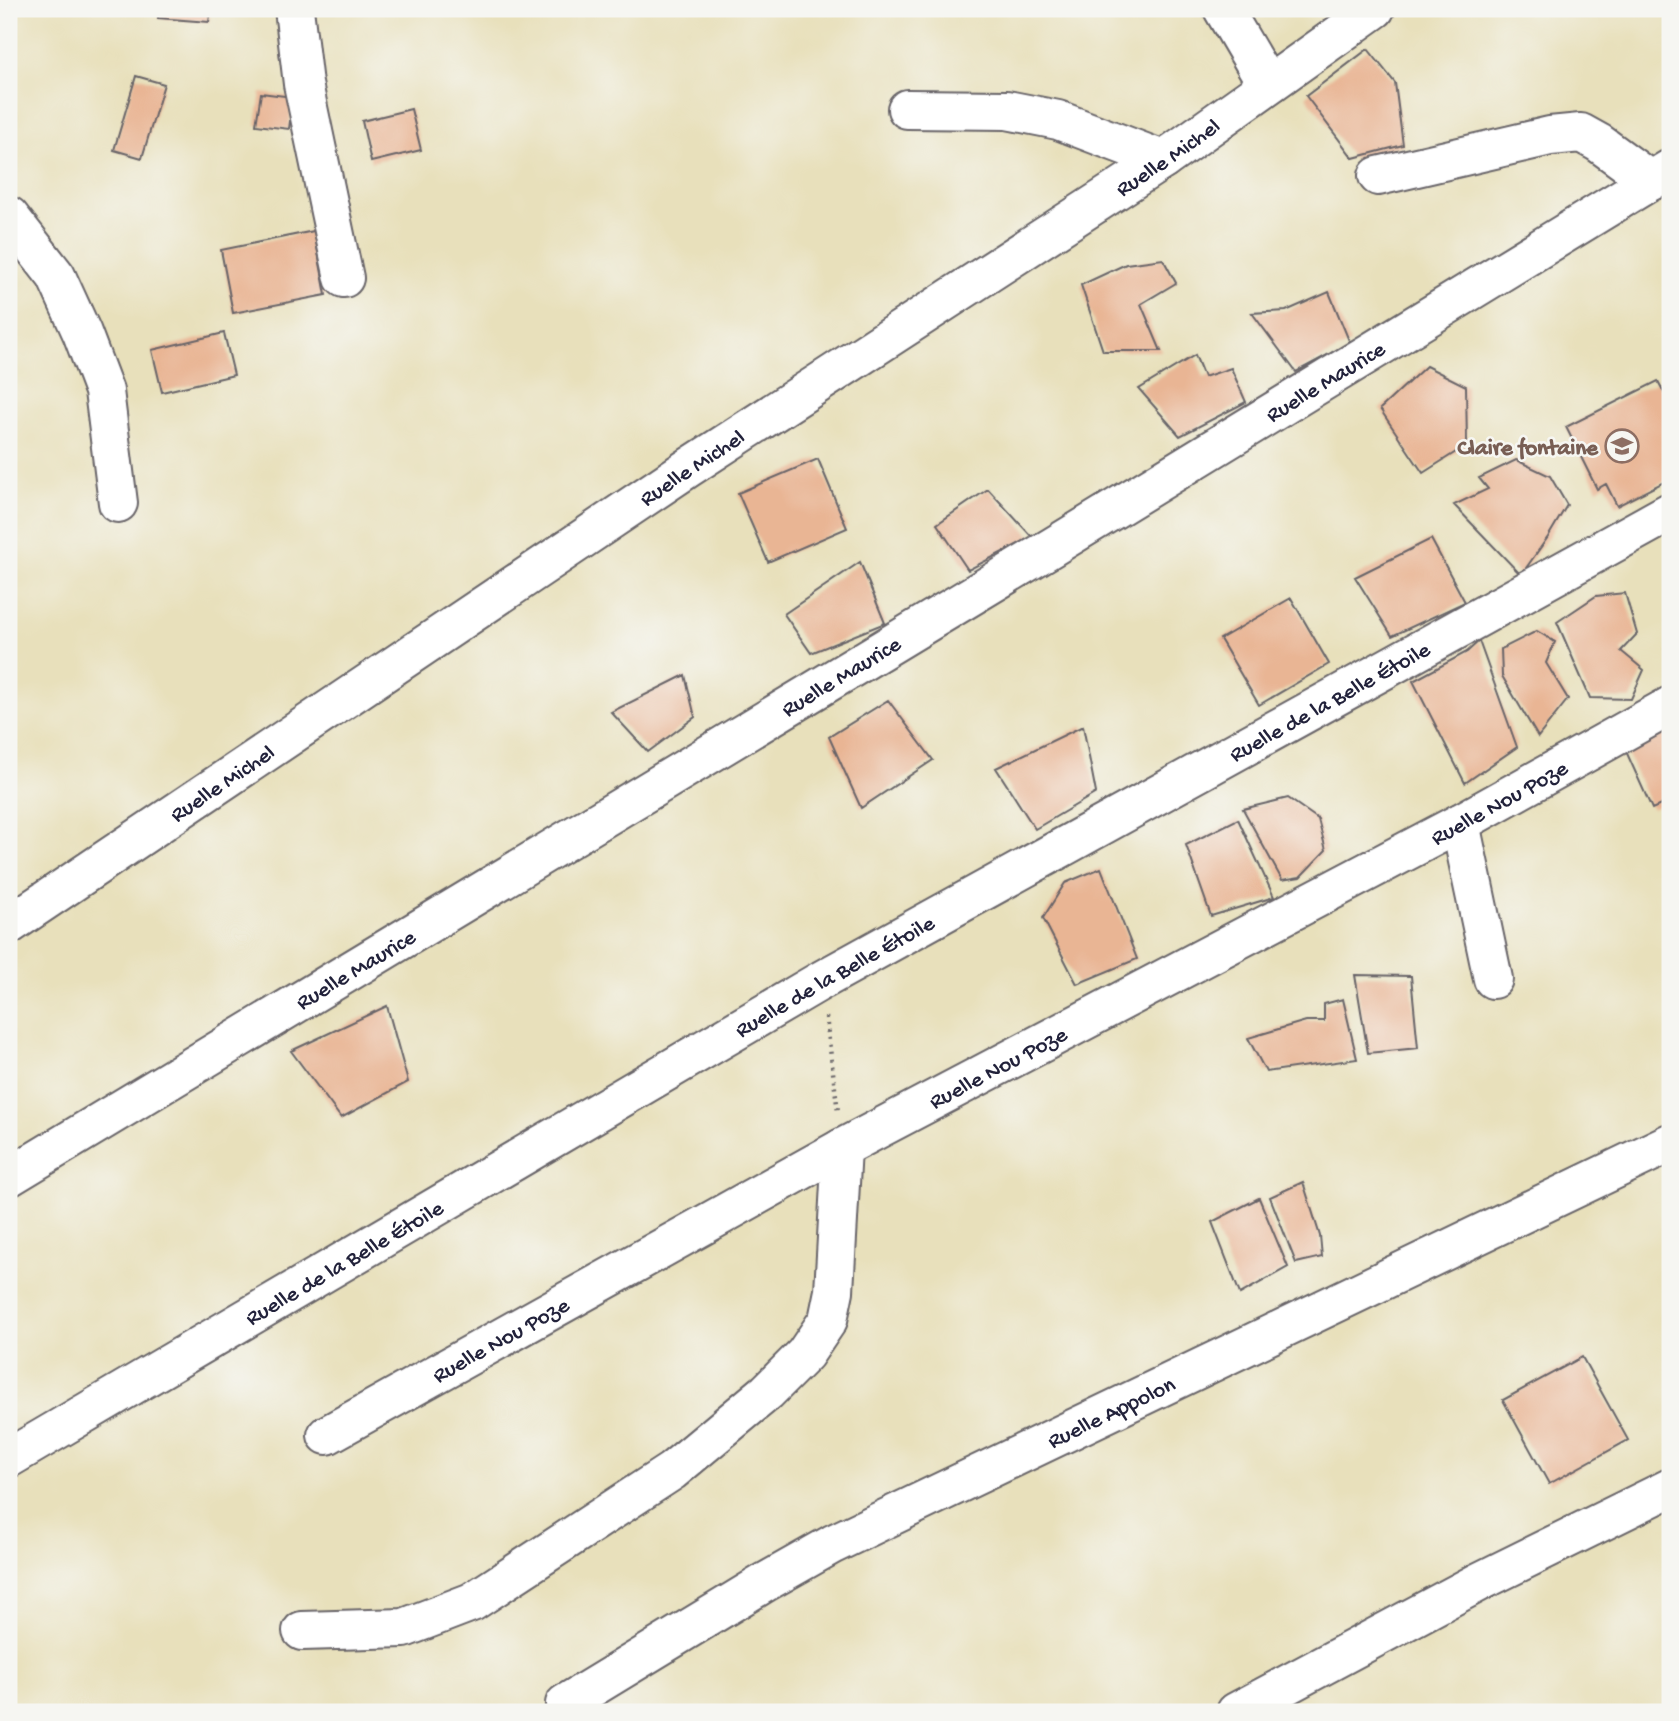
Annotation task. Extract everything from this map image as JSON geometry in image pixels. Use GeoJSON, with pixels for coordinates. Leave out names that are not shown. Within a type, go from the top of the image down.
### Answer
{"type":"FeatureCollection","features":[{"type":"Feature","properties":{"kind":"street"},"geometry":{"type":"LineString","coordinates":[[294,9],[303,84],[344,278]]}},
{"type":"Feature","properties":{"kind":"street"},"geometry":{"type":"LineString","coordinates":[[1223,9],[1267,84]]}},
{"type":"Feature","properties":{"kind":"street","name":"Ruelle Michel"},"geometry":{"type":"LineString","coordinates":[[9,925],[688,468],[1163,160],[1375,9]]}},
{"type":"Feature","properties":{"kind":"street"},"geometry":{"type":"LineString","coordinates":[[908,109],[1007,110],[1058,120],[1163,160]]}},
{"type":"Feature","properties":{"kind":"street"},"geometry":{"type":"LineString","coordinates":[[1378,176],[1550,136],[1581,133],[1660,175]]}},
{"type":"Feature","properties":{"kind":"street","name":"Ruelle Maurice"},"geometry":{"type":"LineString","coordinates":[[9,1177],[1054,547],[1660,175]]}},
{"type":"Feature","properties":{"kind":"street"},"geometry":{"type":"LineString","coordinates":[[9,216],[56,276],[82,333],[104,391],[118,503]]}},
{"type":"Feature","properties":{"kind":"street","name":"Ruelle de la Belle Étoile"},"geometry":{"type":"LineString","coordinates":[[9,1458],[822,980],[1670,512]]}},
{"type":"Feature","properties":{"kind":"street","name":"Ruelle Nou Poze"},"geometry":{"type":"LineString","coordinates":[[327,1435],[842,1148],[1460,823],[1670,706]]}},
{"type":"Feature","properties":{"kind":"street"},"geometry":{"type":"LineString","coordinates":[[1460,823],[1493,979]]}},
{"type":"Feature","properties":{"kind":"street","name":"Ruelle Appolon"},"geometry":{"type":"LineString","coordinates":[[565,1704],[833,1544],[1670,1143]]}},
{"type":"Feature","properties":{"kind":"street"},"geometry":{"type":"LineString","coordinates":[[302,1631],[404,1628],[472,1602],[672,1471],[767,1392],[805,1354],[828,1320],[834,1291],[842,1148]]}},
{"type":"Feature","properties":{"kind":"street"},"geometry":{"type":"LineString","coordinates":[[1236,1712],[1481,1581],[1670,1488]]}},
{"type":"Feature","properties":{"kind":"path"},"geometry":{"type":"LineString","coordinates":[[822,980],[842,1148]]}},
{"type":"Feature","properties":{"kind":"building"},"geometry":{"type":"Polygon","coordinates":[[[159,9],[211,9],[209,22],[158,18],[159,9]]]}},
{"type":"Feature","properties":{"kind":"building"},"geometry":{"type":"Polygon","coordinates":[[[1368,49],[1395,83],[1403,145],[1353,158],[1306,96],[1368,49]]]}},
{"type":"Feature","properties":{"kind":"building"},"geometry":{"type":"Polygon","coordinates":[[[136,76],[164,84],[142,158],[114,150],[136,76]]]}},
{"type":"Feature","properties":{"kind":"building"},"geometry":{"type":"Polygon","coordinates":[[[261,93],[293,97],[289,129],[256,125],[261,93]]]}},
{"type":"Feature","properties":{"kind":"building"},"geometry":{"type":"Polygon","coordinates":[[[411,109],[421,150],[371,162],[362,121],[411,109]]]}},
{"type":"Feature","properties":{"kind":"building"},"geometry":{"type":"Polygon","coordinates":[[[314,231],[326,295],[233,313],[221,250],[314,231]]]}},
{"type":"Feature","properties":{"kind":"building"},"geometry":{"type":"Polygon","coordinates":[[[1163,259],[1176,283],[1141,304],[1161,351],[1103,351],[1081,285],[1126,264],[1163,259]]]}},
{"type":"Feature","properties":{"kind":"building"},"geometry":{"type":"Polygon","coordinates":[[[1329,292],[1350,343],[1296,372],[1252,313],[1286,311],[1329,292]]]}},
{"type":"Feature","properties":{"kind":"building"},"geometry":{"type":"Polygon","coordinates":[[[224,333],[234,375],[162,392],[152,350],[224,333]]]}},
{"type":"Feature","properties":{"kind":"building"},"geometry":{"type":"Polygon","coordinates":[[[1195,355],[1204,377],[1231,368],[1246,402],[1180,436],[1139,389],[1195,355]]]}},
{"type":"Feature","properties":{"kind":"building"},"geometry":{"type":"Polygon","coordinates":[[[1426,366],[1466,386],[1467,445],[1423,473],[1380,409],[1426,366]]]}},
{"type":"Feature","properties":{"kind":"building"},"geometry":{"type":"Polygon","coordinates":[[[1658,381],[1670,404],[1670,479],[1617,506],[1606,484],[1597,489],[1566,427],[1658,381]]]}},
{"type":"Feature","properties":{"kind":"building"},"geometry":{"type":"Polygon","coordinates":[[[818,459],[847,528],[768,562],[738,493],[818,459]]]}},
{"type":"Feature","properties":{"kind":"building"},"geometry":{"type":"Polygon","coordinates":[[[1516,460],[1550,476],[1567,505],[1521,575],[1454,505],[1488,489],[1479,478],[1516,460]]]}},
{"type":"Feature","properties":{"kind":"building"},"geometry":{"type":"Polygon","coordinates":[[[988,489],[1032,537],[968,570],[937,524],[988,489]]]}},
{"type":"Feature","properties":{"kind":"building"},"geometry":{"type":"Polygon","coordinates":[[[1431,539],[1465,602],[1392,636],[1355,577],[1431,539]]]}},
{"type":"Feature","properties":{"kind":"building"},"geometry":{"type":"Polygon","coordinates":[[[860,562],[885,623],[811,653],[784,614],[860,562]]]}},
{"type":"Feature","properties":{"kind":"building"},"geometry":{"type":"Polygon","coordinates":[[[1625,593],[1637,634],[1621,651],[1644,670],[1631,699],[1590,698],[1557,622],[1596,596],[1625,593]]]}},
{"type":"Feature","properties":{"kind":"building"},"geometry":{"type":"Polygon","coordinates":[[[1291,598],[1329,664],[1259,705],[1220,639],[1291,598]]]}},
{"type":"Feature","properties":{"kind":"building"},"geometry":{"type":"Polygon","coordinates":[[[1537,631],[1555,642],[1546,663],[1568,699],[1538,737],[1502,676],[1501,649],[1537,631]]]}},
{"type":"Feature","properties":{"kind":"building"},"geometry":{"type":"Polygon","coordinates":[[[1479,641],[1517,747],[1465,783],[1413,681],[1467,652],[1479,641]]]}},
{"type":"Feature","properties":{"kind":"building"},"geometry":{"type":"Polygon","coordinates":[[[685,675],[695,717],[648,752],[611,712],[685,675]]]}},
{"type":"Feature","properties":{"kind":"building"},"geometry":{"type":"Polygon","coordinates":[[[888,700],[933,760],[861,808],[829,737],[888,700]]]}},
{"type":"Feature","properties":{"kind":"building"},"geometry":{"type":"Polygon","coordinates":[[[1083,726],[1096,793],[1035,829],[996,768],[1083,726]]]}},
{"type":"Feature","properties":{"kind":"building"},"geometry":{"type":"Polygon","coordinates":[[[1670,728],[1670,801],[1652,809],[1625,749],[1670,728]]]}},
{"type":"Feature","properties":{"kind":"building"},"geometry":{"type":"Polygon","coordinates":[[[1288,798],[1318,819],[1326,850],[1300,877],[1282,880],[1243,809],[1288,798]]]}},
{"type":"Feature","properties":{"kind":"building"},"geometry":{"type":"Polygon","coordinates":[[[1238,819],[1274,897],[1211,916],[1186,845],[1238,819]]]}},
{"type":"Feature","properties":{"kind":"building"},"geometry":{"type":"Polygon","coordinates":[[[1101,868],[1137,959],[1077,984],[1043,918],[1065,883],[1101,868]]]}},
{"type":"Feature","properties":{"kind":"building"},"geometry":{"type":"Polygon","coordinates":[[[1355,975],[1411,976],[1418,1048],[1368,1053],[1355,975]]]}},
{"type":"Feature","properties":{"kind":"building"},"geometry":{"type":"Polygon","coordinates":[[[1343,999],[1357,1059],[1266,1072],[1248,1038],[1306,1021],[1324,1021],[1324,1004],[1343,999]]]}},
{"type":"Feature","properties":{"kind":"building"},"geometry":{"type":"Polygon","coordinates":[[[387,1006],[408,1082],[341,1118],[291,1051],[387,1006]]]}},
{"type":"Feature","properties":{"kind":"building"},"geometry":{"type":"Polygon","coordinates":[[[1303,1182],[1320,1236],[1322,1257],[1296,1263],[1270,1197],[1303,1182]]]}},
{"type":"Feature","properties":{"kind":"building"},"geometry":{"type":"Polygon","coordinates":[[[1259,1198],[1288,1267],[1240,1294],[1212,1222],[1259,1198]]]}},
{"type":"Feature","properties":{"kind":"building"},"geometry":{"type":"Polygon","coordinates":[[[1582,1357],[1628,1440],[1549,1484],[1503,1400],[1582,1357]]]}},
{"type":"Feature","properties":{"kind":"place","name":"Claire fontaine"},"geometry":{"type":"Point","coordinates":[1622,446]}}]}
